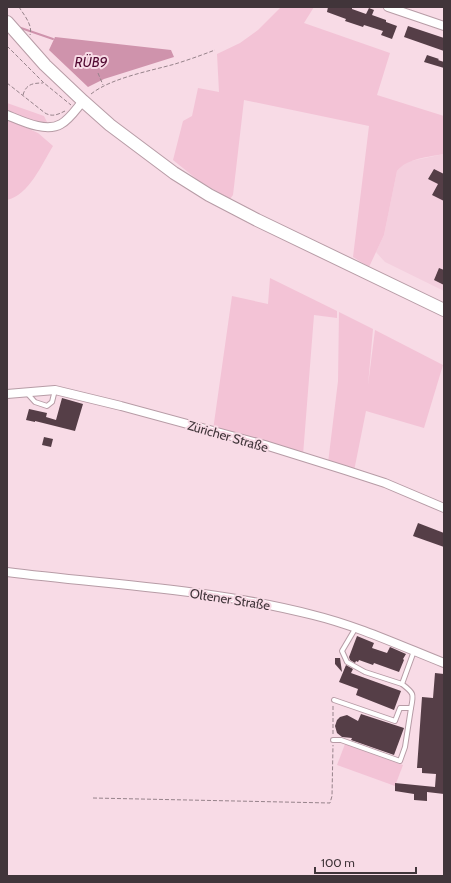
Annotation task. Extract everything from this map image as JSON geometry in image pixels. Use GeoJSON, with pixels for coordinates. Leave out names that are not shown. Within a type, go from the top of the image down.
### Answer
{"type":"FeatureCollection","features":[{"type":"Feature","properties":{"kind":"main road"},"geometry":{"type":"LineString","coordinates":[[7,22],[45,66],[83,101],[140,149],[174,173],[209,195],[257,220],[444,310]]}},
{"type":"Feature","properties":{"kind":"street"},"geometry":{"type":"LineString","coordinates":[[388,7],[444,26]]}},
{"type":"Feature","properties":{"kind":"street"},"geometry":{"type":"LineString","coordinates":[[7,115],[45,127],[52,127],[63,123],[83,101]]}},
{"type":"Feature","properties":{"kind":"street","name":"Züricher Straße"},"geometry":{"type":"LineString","coordinates":[[7,394],[55,390],[122,406],[272,448],[385,483],[444,508]]}},
{"type":"Feature","properties":{"kind":"street","name":"Oltener Straße"},"geometry":{"type":"LineString","coordinates":[[7,572],[174,589],[234,599],[313,615],[338,622],[444,663]]}},
{"type":"Feature","properties":{"kind":"lane"},"geometry":{"type":"LineString","coordinates":[[26,392],[35,402],[47,406],[52,402],[55,390]]}},
{"type":"Feature","properties":{"kind":"lane"},"geometry":{"type":"LineString","coordinates":[[333,740],[341,740],[400,761],[414,698],[411,691],[402,684],[365,672],[347,662],[342,651],[355,629]]}},
{"type":"Feature","properties":{"kind":"lane"},"geometry":{"type":"LineString","coordinates":[[402,684],[414,651]]}},
{"type":"Feature","properties":{"kind":"lane"},"geometry":{"type":"LineString","coordinates":[[334,700],[395,721],[400,708],[412,708]]}},
{"type":"Feature","properties":{"kind":"path"},"geometry":{"type":"LineString","coordinates":[[19,7],[32,31],[30,37],[25,42]]}},
{"type":"Feature","properties":{"kind":"path"},"geometry":{"type":"LineString","coordinates":[[7,46],[44,83],[71,106],[59,114],[51,116],[22,96],[7,83]]}},
{"type":"Feature","properties":{"kind":"path"},"geometry":{"type":"LineString","coordinates":[[83,101],[96,90],[112,82],[177,64],[215,50]]}},
{"type":"Feature","properties":{"kind":"path"},"geometry":{"type":"LineString","coordinates":[[98,73],[103,86]]}},
{"type":"Feature","properties":{"kind":"path"},"geometry":{"type":"LineString","coordinates":[[22,96],[28,86],[34,83],[44,83]]}},
{"type":"Feature","properties":{"kind":"path"},"geometry":{"type":"LineString","coordinates":[[93,798],[330,803],[332,796],[334,700]]}},
{"type":"Feature","properties":{"kind":"shaded area"},"geometry":{"type":"Polygon","coordinates":[[[281,7],[314,7],[304,23],[390,53],[377,95],[444,116],[444,154],[425,157],[406,163],[397,171],[384,235],[369,267],[353,257],[369,126],[244,100],[233,195],[230,199],[199,181],[173,160],[183,121],[192,116],[198,88],[219,92],[217,54],[240,43],[258,30],[281,7]]]}},
{"type":"Feature","properties":{"kind":"shaded area"},"geometry":{"type":"Polygon","coordinates":[[[7,103],[44,116],[47,122],[35,121],[7,111],[7,103]]]}},
{"type":"Feature","properties":{"kind":"shaded area"},"geometry":{"type":"Polygon","coordinates":[[[7,119],[38,133],[53,146],[34,178],[22,192],[7,200],[7,119]]]}},
{"type":"Feature","properties":{"kind":"shaded area"},"geometry":{"type":"Polygon","coordinates":[[[444,154],[444,291],[385,262],[376,252],[384,235],[397,171],[406,162],[444,154]]]}},
{"type":"Feature","properties":{"kind":"shaded area"},"geometry":{"type":"Polygon","coordinates":[[[270,278],[337,311],[337,318],[314,315],[303,455],[213,430],[232,296],[268,304],[270,278]]]}},
{"type":"Feature","properties":{"kind":"shaded area"},"geometry":{"type":"Polygon","coordinates":[[[339,312],[373,329],[368,385],[375,330],[443,365],[424,428],[366,411],[354,471],[328,463],[338,381],[339,312]]]}},
{"type":"Feature","properties":{"kind":"shaded area"},"geometry":{"type":"Polygon","coordinates":[[[345,744],[403,765],[395,786],[337,765],[345,744]]]}},
{"type":"Feature","properties":{"kind":"water","name":"RÜB9"},"geometry":{"type":"Polygon","coordinates":[[[55,37],[171,50],[174,57],[104,79],[88,87],[49,50],[55,37]]]}},
{"type":"Feature","properties":{"kind":"building"},"geometry":{"type":"Polygon","coordinates":[[[328,7],[352,7],[352,9],[366,14],[369,8],[374,10],[372,15],[397,26],[392,39],[381,35],[383,31],[364,25],[363,27],[345,21],[346,19],[327,12],[328,7]]]}},
{"type":"Feature","properties":{"kind":"building"},"geometry":{"type":"Polygon","coordinates":[[[408,26],[444,38],[444,51],[404,37],[408,26]]]}},
{"type":"Feature","properties":{"kind":"building"},"geometry":{"type":"Polygon","coordinates":[[[427,55],[444,62],[444,68],[424,62],[427,55]]]}},
{"type":"Feature","properties":{"kind":"building"},"geometry":{"type":"Polygon","coordinates":[[[434,169],[444,174],[444,201],[432,195],[438,184],[428,179],[434,169]]]}},
{"type":"Feature","properties":{"kind":"building"},"geometry":{"type":"Polygon","coordinates":[[[439,268],[444,270],[444,285],[434,280],[439,268]]]}},
{"type":"Feature","properties":{"kind":"building"},"geometry":{"type":"Polygon","coordinates":[[[62,398],[83,404],[75,431],[26,420],[29,409],[47,413],[46,417],[56,420],[62,398]]]}},
{"type":"Feature","properties":{"kind":"building"},"geometry":{"type":"Polygon","coordinates":[[[44,437],[53,439],[51,447],[42,445],[44,437]]]}},
{"type":"Feature","properties":{"kind":"building"},"geometry":{"type":"Polygon","coordinates":[[[418,523],[444,533],[444,547],[413,536],[418,523]]]}},
{"type":"Feature","properties":{"kind":"building"},"geometry":{"type":"Polygon","coordinates":[[[357,636],[374,643],[372,648],[387,653],[390,647],[406,654],[399,672],[374,663],[373,665],[359,660],[355,663],[350,660],[349,657],[357,636]]]}},
{"type":"Feature","properties":{"kind":"building"},"geometry":{"type":"Polygon","coordinates":[[[335,658],[340,658],[342,672],[335,664],[335,658]]]}},
{"type":"Feature","properties":{"kind":"building"},"geometry":{"type":"Polygon","coordinates":[[[346,665],[353,669],[351,673],[401,691],[394,710],[356,695],[358,689],[339,682],[346,665]]]}},
{"type":"Feature","properties":{"kind":"building"},"geometry":{"type":"Polygon","coordinates":[[[435,673],[444,674],[444,794],[427,792],[427,801],[414,800],[414,794],[395,791],[395,783],[435,787],[436,774],[422,773],[422,768],[417,768],[422,697],[433,698],[435,673]]]}},
{"type":"Feature","properties":{"kind":"building"},"geometry":{"type":"Polygon","coordinates":[[[361,714],[404,728],[394,755],[351,740],[352,738],[342,737],[337,733],[335,726],[340,717],[347,715],[358,721],[361,714]]]}},
{"type":"Feature","properties":{"kind":"waterway"},"geometry":{"type":"LineString","coordinates":[[18,27],[53,39]]}}]}
